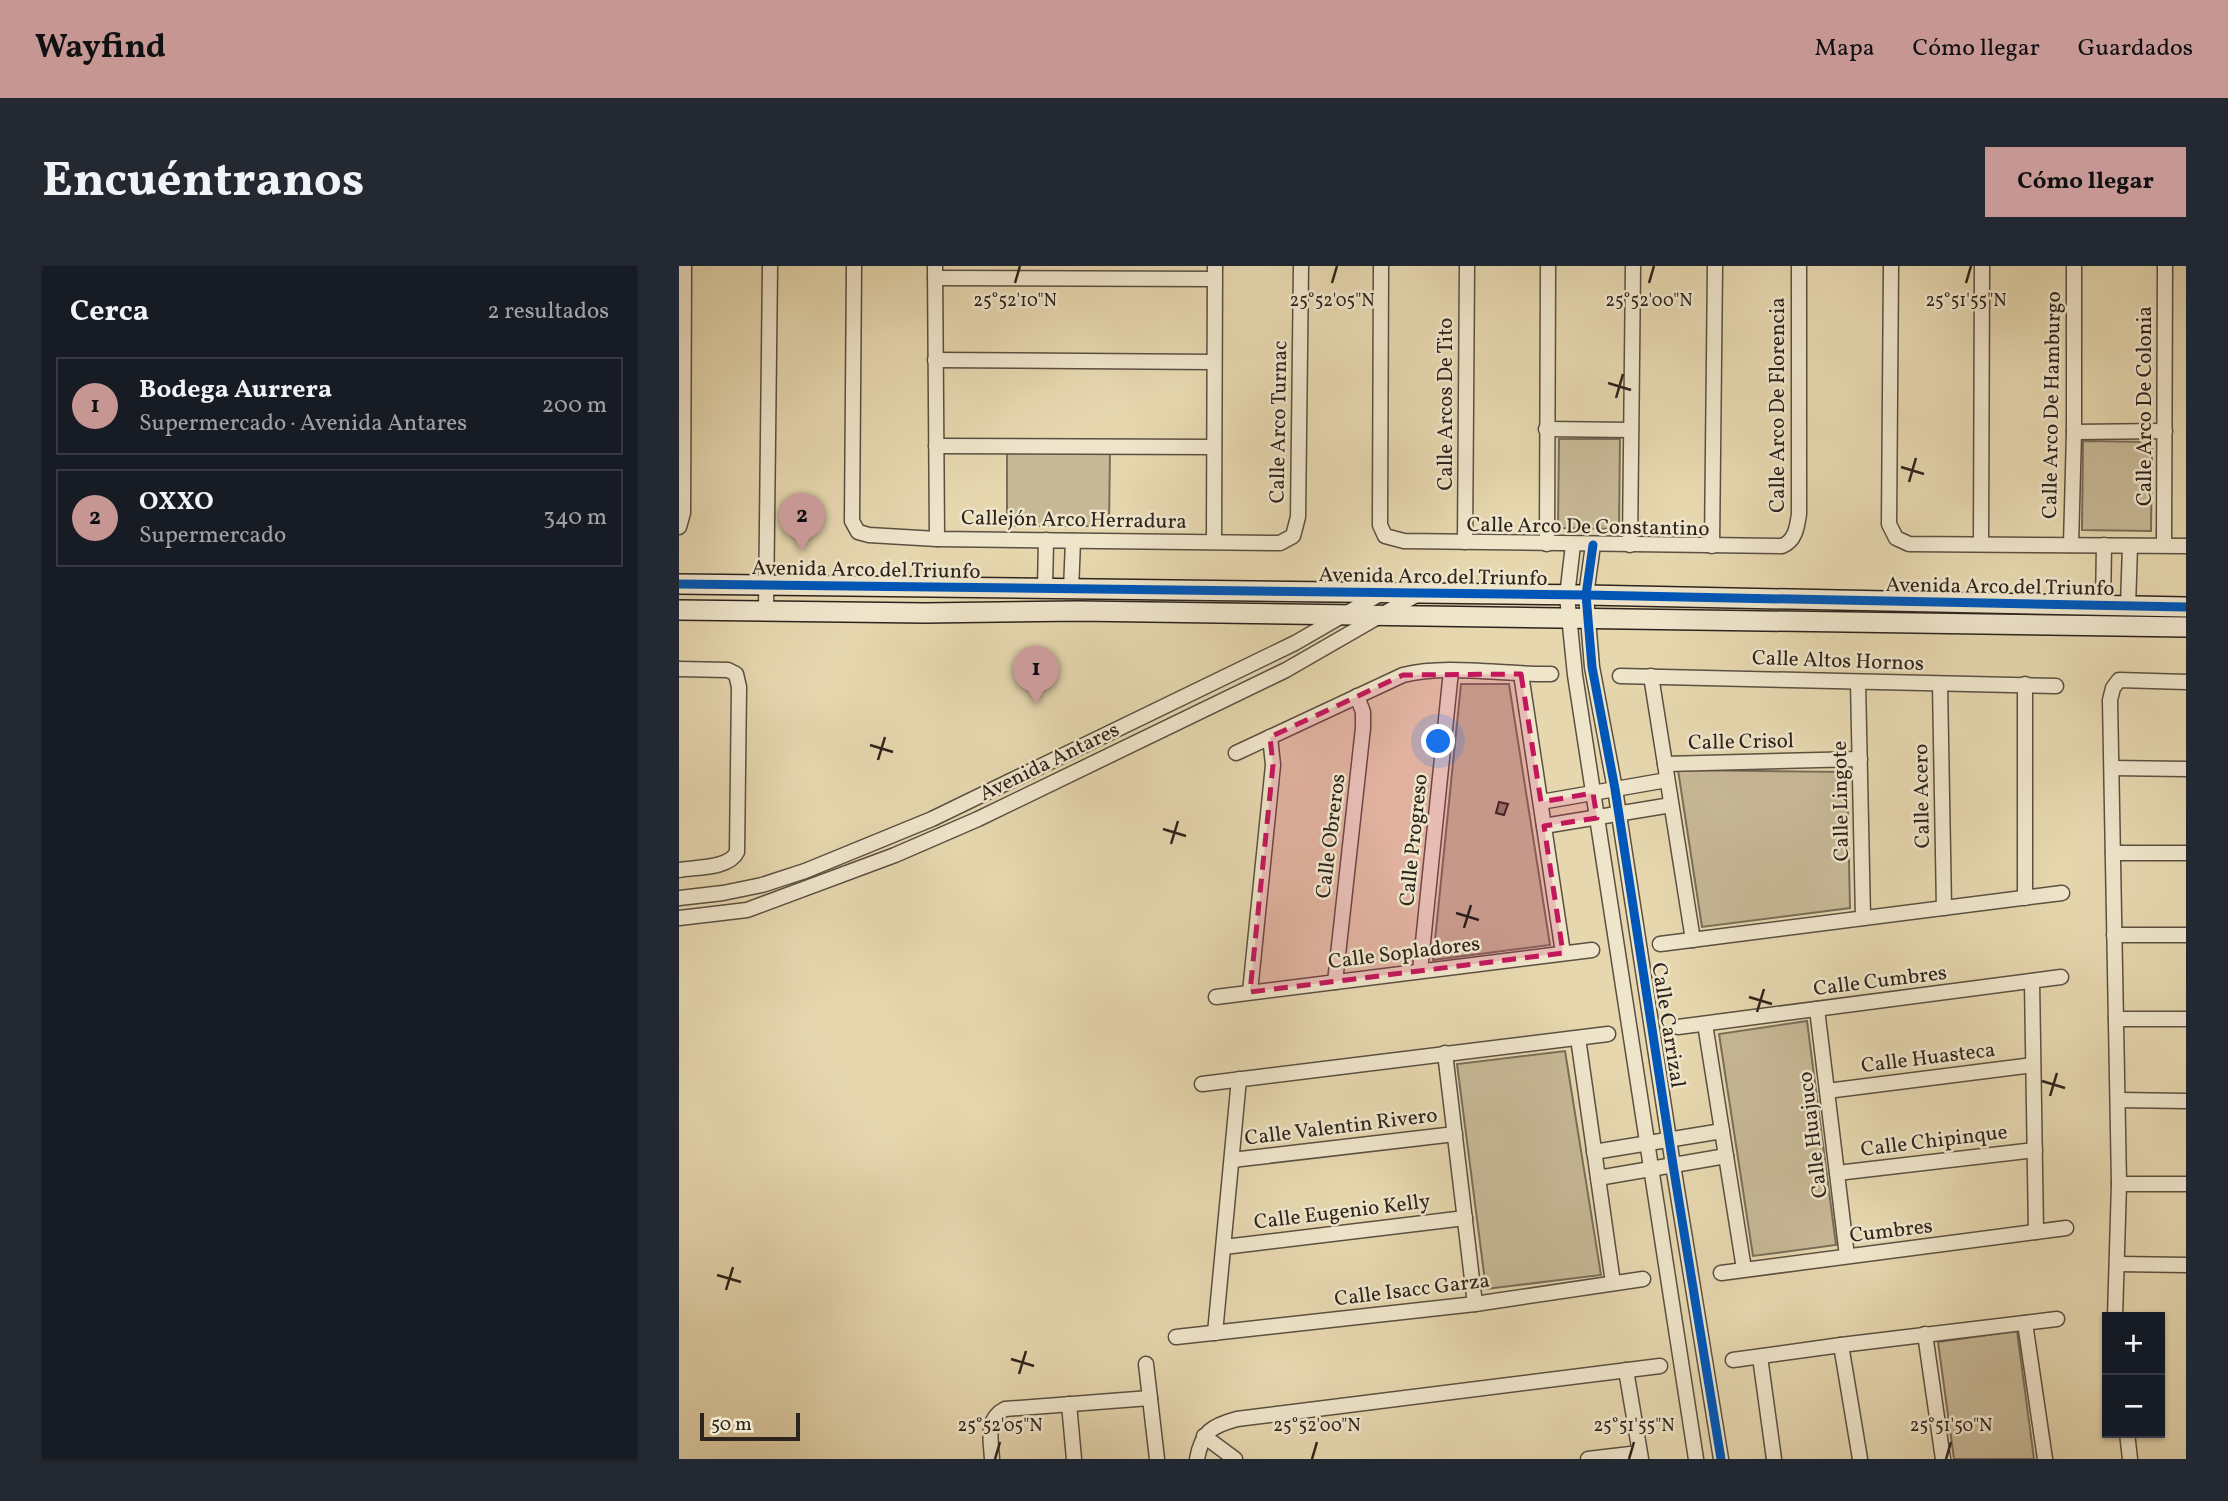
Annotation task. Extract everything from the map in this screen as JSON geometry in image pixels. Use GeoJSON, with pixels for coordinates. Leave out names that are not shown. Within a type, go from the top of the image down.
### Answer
{"type":"FeatureCollection","features":[{"type":"Feature","properties":{"kind":"street"},"geometry":{"type":"LineString","coordinates":[[679,527],[683,513],[684,266]]}},
{"type":"Feature","properties":{"kind":"street"},"geometry":{"type":"LineString","coordinates":[[766,610],[770,266]]}},
{"type":"Feature","properties":{"kind":"street","name":"Callejón Arco Herradura"},"geometry":{"type":"LineString","coordinates":[[854,266],[852,521],[858,532],[937,539],[1073,541],[1280,542],[1293,536]]}},
{"type":"Feature","properties":{"kind":"street","name":"Calle Arco Turnac"},"geometry":{"type":"LineString","coordinates":[[1293,536],[1298,517],[1301,266]]}},
{"type":"Feature","properties":{"kind":"street","name":"Calle Arco De Constantino"},"geometry":{"type":"LineString","coordinates":[[1381,266],[1380,525],[1385,537],[1404,541],[1573,545],[1782,547],[1790,542]]}},
{"type":"Feature","properties":{"kind":"street","name":"Calle Arcos De Tito"},"geometry":{"type":"LineString","coordinates":[[1465,542],[1467,266]]}},
{"type":"Feature","properties":{"kind":"street"},"geometry":{"type":"LineString","coordinates":[[1547,544],[1548,266]]}},
{"type":"Feature","properties":{"kind":"street"},"geometry":{"type":"LineString","coordinates":[[1630,545],[1633,266]]}},
{"type":"Feature","properties":{"kind":"street"},"geometry":{"type":"LineString","coordinates":[[1712,546],[1715,266]]}},
{"type":"Feature","properties":{"kind":"street","name":"Calle Arco De Florencia"},"geometry":{"type":"LineString","coordinates":[[1790,542],[1797,526],[1798,514],[1799,266]]}},
{"type":"Feature","properties":{"kind":"street"},"geometry":{"type":"LineString","coordinates":[[1891,266],[1889,524],[1901,542],[2186,546]]}},
{"type":"Feature","properties":{"kind":"street"},"geometry":{"type":"LineString","coordinates":[[1982,266],[1982,544]]}},
{"type":"Feature","properties":{"kind":"street","name":"Calle Arco De Hamburgo"},"geometry":{"type":"LineString","coordinates":[[2071,545],[2074,266]]}},
{"type":"Feature","properties":{"kind":"street","name":"Calle Arco De Colonia"},"geometry":{"type":"LineString","coordinates":[[2164,545],[2165,266]]}},
{"type":"Feature","properties":{"kind":"street"},"geometry":{"type":"LineString","coordinates":[[937,539],[935,272],[1215,272],[1214,541]]}},
{"type":"Feature","properties":{"kind":"street"},"geometry":{"type":"LineString","coordinates":[[935,360],[1213,362]]}},
{"type":"Feature","properties":{"kind":"street"},"geometry":{"type":"LineString","coordinates":[[1546,429],[1631,430]]}},
{"type":"Feature","properties":{"kind":"street"},"geometry":{"type":"LineString","coordinates":[[2074,432],[2165,431]]}},
{"type":"Feature","properties":{"kind":"street"},"geometry":{"type":"LineString","coordinates":[[936,446],[1214,447]]}},
{"type":"Feature","properties":{"kind":"street"},"geometry":{"type":"LineString","coordinates":[[1045,589],[1047,540]]}},
{"type":"Feature","properties":{"kind":"street"},"geometry":{"type":"LineString","coordinates":[[1071,590],[1073,541]]}},
{"type":"Feature","properties":{"kind":"street"},"geometry":{"type":"LineString","coordinates":[[1573,545],[1576,596]]}},
{"type":"Feature","properties":{"kind":"street"},"geometry":{"type":"LineString","coordinates":[[1576,596],[1593,545]]}},
{"type":"Feature","properties":{"kind":"street"},"geometry":{"type":"LineString","coordinates":[[2103,606],[2104,545]]}},
{"type":"Feature","properties":{"kind":"street"},"geometry":{"type":"LineString","coordinates":[[2128,606],[2130,546]]}},
{"type":"Feature","properties":{"kind":"street","name":"Avenida Arco del Triunfo"},"geometry":{"type":"LineString","coordinates":[[679,584],[2186,607]]}},
{"type":"Feature","properties":{"kind":"street","name":"Avenida Antares"},"geometry":{"type":"LineString","coordinates":[[679,898],[762,885],[805,871],[932,819],[1295,643],[1380,593]]}},
{"type":"Feature","properties":{"kind":"street","name":"Avenida Antares"},"geometry":{"type":"LineString","coordinates":[[679,918],[747,910],[895,855],[990,813],[1286,670],[1418,594]]}},
{"type":"Feature","properties":{"kind":"street","name":"Calle Carrizal"},"geometry":{"type":"LineString","coordinates":[[1576,596],[1578,620],[1575,675],[1696,1459]]}},
{"type":"Feature","properties":{"kind":"street","name":"Avenida Arco del Triunfo"},"geometry":{"type":"LineString","coordinates":[[679,610],[1345,615],[2186,627]]}},
{"type":"Feature","properties":{"kind":"street","name":"Calle Carrizal"},"geometry":{"type":"LineString","coordinates":[[1578,620],[1592,667],[1615,789],[1721,1459]]}},
{"type":"Feature","properties":{"kind":"street"},"geometry":{"type":"LineString","coordinates":[[679,669],[728,670],[739,679],[738,846],[734,858],[726,862],[679,870]]}},
{"type":"Feature","properties":{"kind":"street"},"geometry":{"type":"LineString","coordinates":[[1236,752],[1416,671],[1551,674]]}},
{"type":"Feature","properties":{"kind":"street","name":"Calle Progreso"},"geometry":{"type":"LineString","coordinates":[[1420,971],[1451,671]]}},
{"type":"Feature","properties":{"kind":"street"},"geometry":{"type":"LineString","coordinates":[[1521,674],[1563,953]]}},
{"type":"Feature","properties":{"kind":"street","name":"Calle Altos Hornos"},"geometry":{"type":"LineString","coordinates":[[1620,676],[2056,686]]}},
{"type":"Feature","properties":{"kind":"street"},"geometry":{"type":"LineString","coordinates":[[1651,676],[1693,940]]}},
{"type":"Feature","properties":{"kind":"street"},"geometry":{"type":"LineString","coordinates":[[2115,1312],[2119,1184],[2110,700],[2119,680],[2186,682]]}},
{"type":"Feature","properties":{"kind":"street","name":"Calle Lingote"},"geometry":{"type":"LineString","coordinates":[[1858,682],[1864,918]]}},
{"type":"Feature","properties":{"kind":"street","name":"Calle Acero"},"geometry":{"type":"LineString","coordinates":[[1940,684],[1944,908]]}},
{"type":"Feature","properties":{"kind":"street"},"geometry":{"type":"LineString","coordinates":[[2025,684],[2025,898]]}},
{"type":"Feature","properties":{"kind":"street","name":"Calle Obreros"},"geometry":{"type":"LineString","coordinates":[[1335,982],[1363,728],[1363,712],[1357,696]]}},
{"type":"Feature","properties":{"kind":"street"},"geometry":{"type":"LineString","coordinates":[[1250,992],[1273,765],[1270,737]]}},
{"type":"Feature","properties":{"kind":"street","name":"Calle Crisol"},"geometry":{"type":"LineString","coordinates":[[1665,764],[1860,760]]}},
{"type":"Feature","properties":{"kind":"street"},"geometry":{"type":"LineString","coordinates":[[2112,768],[2186,769]]}},
{"type":"Feature","properties":{"kind":"street"},"geometry":{"type":"LineString","coordinates":[[1541,802],[1667,780]]}},
{"type":"Feature","properties":{"kind":"street"},"geometry":{"type":"LineString","coordinates":[[1544,827],[1671,805]]}},
{"type":"Feature","properties":{"kind":"street"},"geometry":{"type":"LineString","coordinates":[[2113,852],[2186,853]]}},
{"type":"Feature","properties":{"kind":"street"},"geometry":{"type":"LineString","coordinates":[[1660,944],[2061,893]]}},
{"type":"Feature","properties":{"kind":"street"},"geometry":{"type":"LineString","coordinates":[[2114,935],[2186,935]]}},
{"type":"Feature","properties":{"kind":"street","name":"Calle Sopladores"},"geometry":{"type":"LineString","coordinates":[[1216,997],[1592,950]]}},
{"type":"Feature","properties":{"kind":"street","name":"Calle Cumbres"},"geometry":{"type":"LineString","coordinates":[[1678,1027],[2061,977]]}},
{"type":"Feature","properties":{"kind":"street"},"geometry":{"type":"LineString","coordinates":[[2032,981],[2036,1232]]}},
{"type":"Feature","properties":{"kind":"street","name":"Calle Huajuco"},"geometry":{"type":"LineString","coordinates":[[1817,1009],[1847,1256]]}},
{"type":"Feature","properties":{"kind":"street"},"geometry":{"type":"LineString","coordinates":[[2116,1019],[2186,1019]]}},
{"type":"Feature","properties":{"kind":"street"},"geometry":{"type":"LineString","coordinates":[[1705,1024],[1744,1269]]}},
{"type":"Feature","properties":{"kind":"street"},"geometry":{"type":"LineString","coordinates":[[1202,1084],[1608,1034]]}},
{"type":"Feature","properties":{"kind":"street"},"geometry":{"type":"LineString","coordinates":[[1578,1038],[1613,1283]]}},
{"type":"Feature","properties":{"kind":"street"},"geometry":{"type":"LineString","coordinates":[[1445,1054],[1475,1304]]}},
{"type":"Feature","properties":{"kind":"street","name":"Calle Huasteca"},"geometry":{"type":"LineString","coordinates":[[1827,1091],[2033,1065]]}},
{"type":"Feature","properties":{"kind":"street"},"geometry":{"type":"LineString","coordinates":[[1215,1333],[1239,1079]]}},
{"type":"Feature","properties":{"kind":"street"},"geometry":{"type":"LineString","coordinates":[[2118,1100],[2186,1101]]}},
{"type":"Feature","properties":{"kind":"street"},"geometry":{"type":"LineString","coordinates":[[1594,1152],[1722,1131]]}},
{"type":"Feature","properties":{"kind":"street","name":"Calle Valentin Rivero"},"geometry":{"type":"LineString","coordinates":[[1232,1160],[1455,1134]]}},
{"type":"Feature","properties":{"kind":"street","name":"Calle Chipinque"},"geometry":{"type":"LineString","coordinates":[[1837,1173],[2035,1150]]}},
{"type":"Feature","properties":{"kind":"street"},"geometry":{"type":"LineString","coordinates":[[1598,1178],[1726,1156]]}},
{"type":"Feature","properties":{"kind":"street"},"geometry":{"type":"LineString","coordinates":[[2119,1184],[2186,1184]]}},
{"type":"Feature","properties":{"kind":"street","name":"Calle Eugenio Kelly"},"geometry":{"type":"LineString","coordinates":[[1224,1247],[1465,1218]]}},
{"type":"Feature","properties":{"kind":"street","name":"Cumbres"},"geometry":{"type":"LineString","coordinates":[[1721,1273],[2066,1228]]}},
{"type":"Feature","properties":{"kind":"street"},"geometry":{"type":"LineString","coordinates":[[2117,1264],[2186,1265]]}},
{"type":"Feature","properties":{"kind":"street","name":"Calle Isacc Garza"},"geometry":{"type":"LineString","coordinates":[[1176,1337],[1475,1304],[1643,1279]]}},
{"type":"Feature","properties":{"kind":"street"},"geometry":{"type":"LineString","coordinates":[[1733,1360],[2057,1319]]}},
{"type":"Feature","properties":{"kind":"street"},"geometry":{"type":"LineString","coordinates":[[2025,1323],[2045,1459]]}},
{"type":"Feature","properties":{"kind":"street"},"geometry":{"type":"LineString","coordinates":[[1925,1334],[1943,1459]]}},
{"type":"Feature","properties":{"kind":"street"},"geometry":{"type":"LineString","coordinates":[[1841,1345],[1860,1459]]}},
{"type":"Feature","properties":{"kind":"street"},"geometry":{"type":"LineString","coordinates":[[1760,1357],[1775,1459]]}},
{"type":"Feature","properties":{"kind":"street"},"geometry":{"type":"LineString","coordinates":[[1146,1364],[1157,1459]]}},
{"type":"Feature","properties":{"kind":"street"},"geometry":{"type":"LineString","coordinates":[[1197,1459],[1204,1436],[1222,1423],[1237,1419],[1660,1366]]}},
{"type":"Feature","properties":{"kind":"street"},"geometry":{"type":"LineString","coordinates":[[1588,1459],[1640,1456],[1626,1370]]}},
{"type":"Feature","properties":{"kind":"street"},"geometry":{"type":"LineString","coordinates":[[992,1459],[990,1426],[998,1413],[1005,1409],[1150,1398]]}},
{"type":"Feature","properties":{"kind":"street"},"geometry":{"type":"LineString","coordinates":[[1069,1404],[1074,1459]]}},
{"type":"Feature","properties":{"kind":"street"},"geometry":{"type":"LineString","coordinates":[[1204,1436],[1235,1459]]}},
{"type":"Feature","properties":{"kind":"street"},"geometry":{"type":"LineString","coordinates":[[2128,1438],[2130,1459]]}},
{"type":"Feature","properties":{"kind":"highlighted area"},"geometry":{"type":"Polygon","coordinates":[[[1521,674],[1541,802],[1593,793],[1597,818],[1544,826],[1563,953],[1250,992],[1273,765],[1270,737],[1403,675],[1521,674]]]}},
{"type":"Feature","properties":{"kind":"shaded area"},"geometry":{"type":"Polygon","coordinates":[[[1559,439],[1620,439],[1619,529],[1558,528],[1559,439]]]}},
{"type":"Feature","properties":{"kind":"shaded area"},"geometry":{"type":"Polygon","coordinates":[[[2083,441],[2152,442],[2151,531],[2082,530],[2083,441]]]}},
{"type":"Feature","properties":{"kind":"shaded area"},"geometry":{"type":"Polygon","coordinates":[[[1007,452],[1110,452],[1109,526],[1007,526],[1007,452]]]}},
{"type":"Feature","properties":{"kind":"shaded area"},"geometry":{"type":"Polygon","coordinates":[[[1461,684],[1509,684],[1550,945],[1433,960],[1461,684]]]}},
{"type":"Feature","properties":{"kind":"shaded area"},"geometry":{"type":"Polygon","coordinates":[[[1678,770],[1847,772],[1850,908],[1702,927],[1678,770]]]}},
{"type":"Feature","properties":{"kind":"shaded area"},"geometry":{"type":"Polygon","coordinates":[[[1807,1021],[1836,1245],[1753,1256],[1719,1034],[1807,1021]]]}},
{"type":"Feature","properties":{"kind":"shaded area"},"geometry":{"type":"Polygon","coordinates":[[[1565,1051],[1601,1275],[1486,1289],[1457,1064],[1565,1051]]]}},
{"type":"Feature","properties":{"kind":"shaded area"},"geometry":{"type":"Polygon","coordinates":[[[2017,1331],[2034,1459],[1954,1459],[1938,1342],[2017,1331]]]}},
{"type":"Feature","properties":{"kind":"building"},"geometry":{"type":"Polygon","coordinates":[[[1499,802],[1508,804],[1504,815],[1496,813],[1499,802]]]}},
{"type":"Feature","properties":{"kind":"cycle path"},"geometry":{"type":"LineString","coordinates":[[1593,545],[1586,595],[1592,667],[1615,789],[1721,1459]]}},
{"type":"Feature","properties":{"kind":"cycle path"},"geometry":{"type":"LineString","coordinates":[[679,584],[1586,595],[2186,607]]}},
{"type":"Feature","properties":{"kind":"place","name":"OXXO"},"geometry":{"type":"Point","coordinates":[802,551]}},
{"type":"Feature","properties":{"kind":"place","name":"Bodega Aurrera"},"geometry":{"type":"Point","coordinates":[1036,704]}}]}
